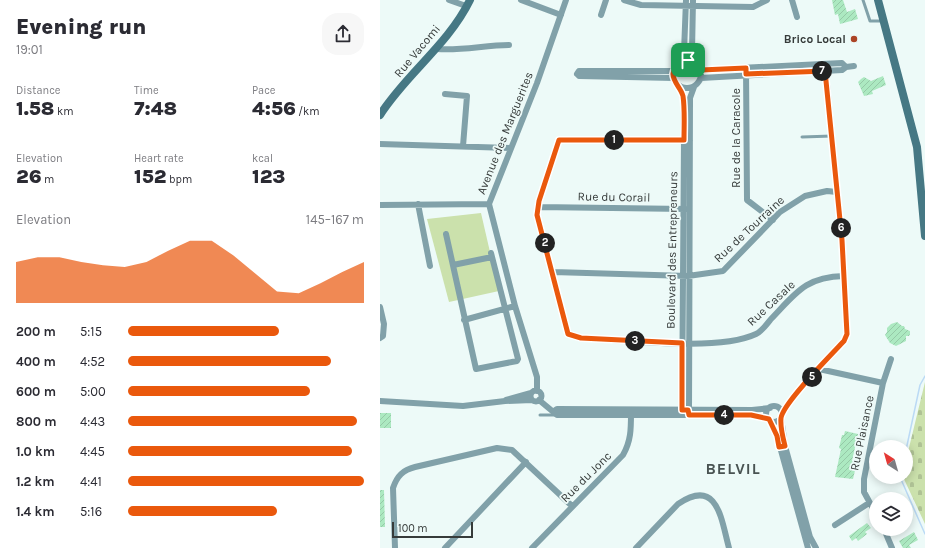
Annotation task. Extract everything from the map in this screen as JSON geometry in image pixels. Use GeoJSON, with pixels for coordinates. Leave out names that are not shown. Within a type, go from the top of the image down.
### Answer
{"type":"FeatureCollection","features":[{"type":"Feature","properties":{"kind":"main road"},"geometry":{"type":"LineString","coordinates":[[878,0],[917,147],[925,236]]}},
{"type":"Feature","properties":{"kind":"main road","name":"Rue Vacomi"},"geometry":{"type":"LineString","coordinates":[[380,115],[403,86],[437,49],[468,3]]}},
{"type":"Feature","properties":{"kind":"street"},"geometry":{"type":"LineString","coordinates":[[449,0],[468,3]]}},
{"type":"Feature","properties":{"kind":"street"},"geometry":{"type":"LineString","coordinates":[[521,0],[560,15]]}},
{"type":"Feature","properties":{"kind":"street","name":"Avenue des Marguerites"},"geometry":{"type":"LineString","coordinates":[[539,400],[540,394],[533,395],[536,377],[515,306],[489,204],[537,83],[566,0]]}},
{"type":"Feature","properties":{"kind":"street"},"geometry":{"type":"LineString","coordinates":[[601,15],[606,0]]}},
{"type":"Feature","properties":{"kind":"street"},"geometry":{"type":"LineString","coordinates":[[624,0],[641,5],[692,3],[752,7],[767,0]]}},
{"type":"Feature","properties":{"kind":"street"},"geometry":{"type":"LineString","coordinates":[[792,0],[797,17]]}},
{"type":"Feature","properties":{"kind":"street"},"geometry":{"type":"LineString","coordinates":[[685,3],[684,52],[681,62],[674,71],[674,78],[680,86],[687,88],[694,87],[701,78],[701,70],[694,62],[692,52],[692,3]]}},
{"type":"Feature","properties":{"kind":"street"},"geometry":{"type":"LineString","coordinates":[[437,49],[460,50],[492,45],[509,45]]}},
{"type":"Feature","properties":{"kind":"street"},"geometry":{"type":"LineString","coordinates":[[681,62],[688,60],[694,62]]}},
{"type":"Feature","properties":{"kind":"street"},"geometry":{"type":"LineString","coordinates":[[701,70],[746,71],[825,67],[842,63],[846,67],[854,66]]}},
{"type":"Feature","properties":{"kind":"street"},"geometry":{"type":"LineString","coordinates":[[380,401],[463,406],[505,401],[533,395],[535,401],[539,400],[555,413],[686,413],[751,415],[776,421],[782,416],[792,398],[844,341],[847,334],[844,276],[825,67]]}},
{"type":"Feature","properties":{"kind":"street"},"geometry":{"type":"LineString","coordinates":[[674,71],[579,71],[577,74],[579,76],[674,78]]}},
{"type":"Feature","properties":{"kind":"street"},"geometry":{"type":"LineString","coordinates":[[701,78],[746,71]]}},
{"type":"Feature","properties":{"kind":"street","name":"Rue de la Caracole"},"geometry":{"type":"LineString","coordinates":[[746,71],[747,200],[772,220]]}},
{"type":"Feature","properties":{"kind":"street","name":"Boulevard des Entrepreneurs"},"geometry":{"type":"LineString","coordinates":[[680,86],[683,98],[687,140]]}},
{"type":"Feature","properties":{"kind":"street","name":"Boulevard des Entrepreneurs"},"geometry":{"type":"LineString","coordinates":[[686,413],[685,276],[687,140],[690,98],[694,87]]}},
{"type":"Feature","properties":{"kind":"street"},"geometry":{"type":"LineString","coordinates":[[445,94],[467,96],[462,146]]}},
{"type":"Feature","properties":{"kind":"street"},"geometry":{"type":"LineString","coordinates":[[553,272],[537,215],[538,206],[559,140],[687,140]]}},
{"type":"Feature","properties":{"kind":"street"},"geometry":{"type":"LineString","coordinates":[[380,144],[511,148]]}},
{"type":"Feature","properties":{"kind":"street","name":"Rue de Tourraine"},"geometry":{"type":"LineString","coordinates":[[553,272],[685,276],[723,271],[780,212],[805,196],[827,191],[837,192]]}},
{"type":"Feature","properties":{"kind":"street"},"geometry":{"type":"LineString","coordinates":[[418,204],[430,266]]}},
{"type":"Feature","properties":{"kind":"street"},"geometry":{"type":"LineString","coordinates":[[380,205],[489,204]]}},
{"type":"Feature","properties":{"kind":"street","name":"Rue du Corail"},"geometry":{"type":"LineString","coordinates":[[538,206],[687,209]]}},
{"type":"Feature","properties":{"kind":"street"},"geometry":{"type":"LineString","coordinates":[[446,234],[475,369],[517,361],[518,359],[492,255],[453,265]]}},
{"type":"Feature","properties":{"kind":"street","name":"Rue Casale"},"geometry":{"type":"LineString","coordinates":[[553,272],[568,334],[581,338],[685,343],[740,340],[758,333],[795,294],[812,281],[844,276]]}},
{"type":"Feature","properties":{"kind":"street"},"geometry":{"type":"LineString","coordinates":[[464,320],[515,306]]}},
{"type":"Feature","properties":{"kind":"street"},"geometry":{"type":"LineString","coordinates":[[380,307],[384,324],[383,336],[380,338]]}},
{"type":"Feature","properties":{"kind":"street"},"geometry":{"type":"LineString","coordinates":[[883,384],[891,359]]}},
{"type":"Feature","properties":{"kind":"street","name":"Rue Plaisance"},"geometry":{"type":"LineString","coordinates":[[819,369],[883,384],[864,479],[864,492],[869,503]]}},
{"type":"Feature","properties":{"kind":"street"},"geometry":{"type":"LineString","coordinates":[[792,398],[773,407],[767,412],[782,447],[809,540],[816,548]]}},
{"type":"Feature","properties":{"kind":"street"},"geometry":{"type":"LineString","coordinates":[[686,413],[773,407],[781,409],[782,447]]}},
{"type":"Feature","properties":{"kind":"street","name":"Rue du Jonc"},"geometry":{"type":"LineString","coordinates":[[532,548],[623,455],[631,436],[631,413]]}},
{"type":"Feature","properties":{"kind":"street"},"geometry":{"type":"LineString","coordinates":[[394,548],[393,488],[395,481],[406,470],[497,448],[512,450],[572,506]]}},
{"type":"Feature","properties":{"kind":"street"},"geometry":{"type":"LineString","coordinates":[[445,548],[526,462]]}},
{"type":"Feature","properties":{"kind":"street"},"geometry":{"type":"LineString","coordinates":[[636,548],[678,504],[685,499],[706,496],[711,497],[718,506],[729,548]]}},
{"type":"Feature","properties":{"kind":"street"},"geometry":{"type":"LineString","coordinates":[[836,526],[869,503]]}},
{"type":"Feature","properties":{"kind":"street"},"geometry":{"type":"LineString","coordinates":[[887,536],[892,548]]}},
{"type":"Feature","properties":{"kind":"street"},"geometry":{"type":"LineString","coordinates":[[808,548],[809,540]]}},
{"type":"Feature","properties":{"kind":"lane"},"geometry":{"type":"LineString","coordinates":[[863,0],[870,21],[884,21]]}},
{"type":"Feature","properties":{"kind":"lane"},"geometry":{"type":"LineString","coordinates":[[802,137],[832,136]]}},
{"type":"Feature","properties":{"kind":"lane"},"geometry":{"type":"LineString","coordinates":[[540,415],[555,413]]}},
{"type":"Feature","properties":{"kind":"green space"},"geometry":{"type":"Polygon","coordinates":[[[481,213],[499,291],[449,302],[427,219],[481,213]]]}},
{"type":"Feature","properties":{"kind":"green space"},"geometry":{"type":"Polygon","coordinates":[[[925,382],[925,524],[913,498],[913,492],[910,492],[906,484],[913,484],[913,440],[911,440],[925,382]]]}},
{"type":"Feature","properties":{"kind":"building"},"geometry":{"type":"Polygon","coordinates":[[[832,0],[843,0],[847,12],[855,9],[858,19],[840,24],[838,14],[835,15],[832,0]]]}},
{"type":"Feature","properties":{"kind":"building"},"geometry":{"type":"Polygon","coordinates":[[[883,76],[886,85],[872,91],[873,94],[864,96],[858,82],[864,77],[871,81],[883,76]]]}},
{"type":"Feature","properties":{"kind":"building"},"geometry":{"type":"Polygon","coordinates":[[[897,322],[904,326],[905,329],[910,331],[910,334],[909,336],[906,336],[906,341],[896,346],[890,343],[885,335],[887,328],[891,324],[897,322]]]}},
{"type":"Feature","properties":{"kind":"building"},"geometry":{"type":"Polygon","coordinates":[[[380,413],[391,413],[391,428],[380,428],[380,413]]]}},
{"type":"Feature","properties":{"kind":"building"},"geometry":{"type":"Polygon","coordinates":[[[845,431],[858,434],[852,461],[857,462],[853,479],[835,477],[841,449],[839,448],[842,435],[844,435],[845,431]]]}},
{"type":"Feature","properties":{"kind":"building"},"geometry":{"type":"Polygon","coordinates":[[[380,490],[384,490],[385,527],[380,527],[380,490]]]}},
{"type":"Feature","properties":{"kind":"building"},"geometry":{"type":"Polygon","coordinates":[[[867,523],[869,526],[869,529],[865,532],[867,534],[858,541],[856,538],[852,541],[849,536],[867,523]]]}},
{"type":"Feature","properties":{"kind":"building"},"geometry":{"type":"Polygon","coordinates":[[[913,533],[918,540],[909,545],[911,548],[903,548],[899,541],[907,536],[913,536],[913,533]]]}},
{"type":"Feature","properties":{"kind":"waterway"},"geometry":{"type":"LineString","coordinates":[[908,440],[920,385],[925,376]]}},
{"type":"Feature","properties":{"kind":"waterway"},"geometry":{"type":"LineString","coordinates":[[903,484],[925,534]]}},
{"type":"Feature","properties":{"kind":"place","name":"Brico Local"},"geometry":{"type":"Point","coordinates":[854,39]}},
{"type":"Feature","properties":{"kind":"district","name":"BELVIL"},"geometry":{"type":"Point","coordinates":[733,468]}},
{"type":"Feature","properties":{"kind":"route"},"geometry":{"type":"LineString","coordinates":[[688,60],[696,63],[701,70],[706,71],[746,68],[746,74],[825,71],[842,240],[847,334],[844,341],[792,398],[782,413],[781,418],[785,446],[779,447],[777,436],[769,419],[751,415],[689,415],[688,410],[682,410],[682,343],[581,338],[568,334],[537,215],[539,201],[559,140],[684,140],[683,98],[680,86],[675,81],[673,74],[677,65],[688,60]]}}]}
